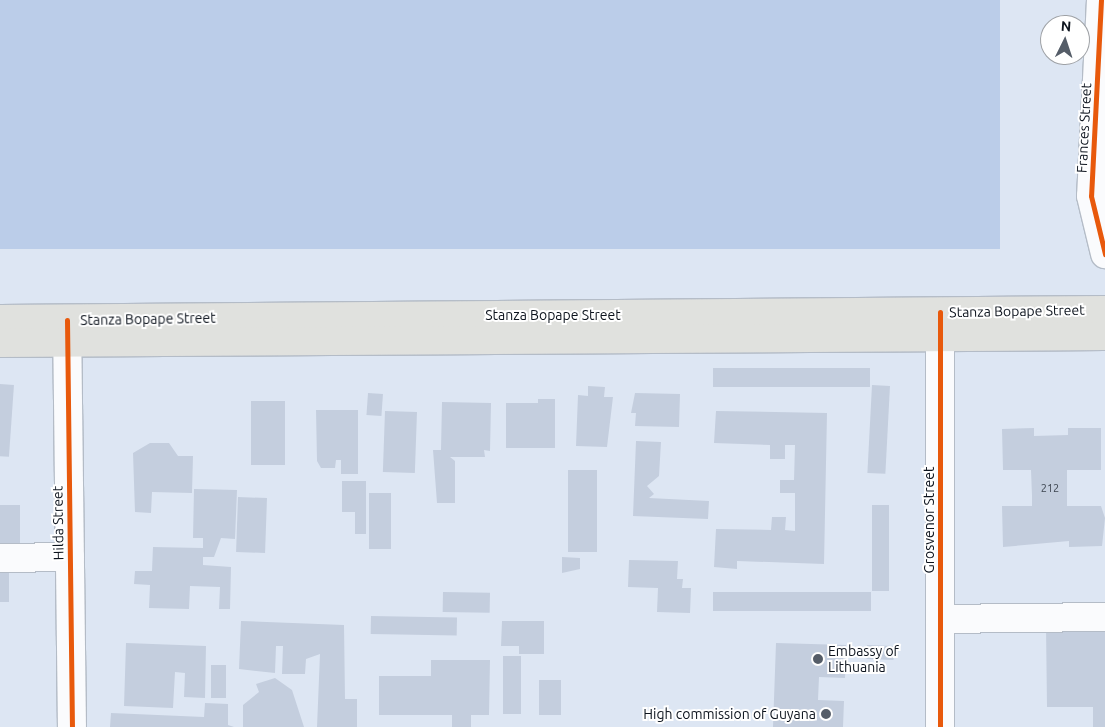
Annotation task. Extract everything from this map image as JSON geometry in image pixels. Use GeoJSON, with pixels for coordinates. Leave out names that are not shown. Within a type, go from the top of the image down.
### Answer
{"type":"FeatureCollection","features":[{"type":"Feature","properties":{"kind":"main road","name":"Stanza Bopape Street"},"geometry":{"type":"LineString","coordinates":[[0,343],[67,331],[941,324],[1105,310]]}},
{"type":"Feature","properties":{"kind":"main road","name":"Stanza Bopape Street"},"geometry":{"type":"LineString","coordinates":[[0,319],[67,331]]}},
{"type":"Feature","properties":{"kind":"main road","name":"Stanza Bopape Street"},"geometry":{"type":"LineString","coordinates":[[941,324],[1105,336]]}},
{"type":"Feature","properties":{"kind":"street","name":"Frances Street"},"geometry":{"type":"LineString","coordinates":[[1101,0],[1092,196],[1105,254]]}},
{"type":"Feature","properties":{"kind":"street","name":"Grosvenor Street"},"geometry":{"type":"LineString","coordinates":[[940,727],[941,324]]}},
{"type":"Feature","properties":{"kind":"street","name":"Hilda Street"},"geometry":{"type":"LineString","coordinates":[[67,331],[72,727]]}},
{"type":"Feature","properties":{"kind":"street"},"geometry":{"type":"LineString","coordinates":[[0,558],[70,557]]}},
{"type":"Feature","properties":{"kind":"street"},"geometry":{"type":"LineString","coordinates":[[940,619],[1105,616]]}},
{"type":"Feature","properties":{"kind":"shaded area"},"geometry":{"type":"Polygon","coordinates":[[[0,0],[1000,0],[1000,249],[0,249],[0,0]]]}},
{"type":"Feature","properties":{"kind":"building"},"geometry":{"type":"Polygon","coordinates":[[[713,368],[870,368],[870,387],[713,387],[713,368]]]}},
{"type":"Feature","properties":{"kind":"building"},"geometry":{"type":"Polygon","coordinates":[[[0,384],[14,385],[9,457],[0,456],[0,384]]]}},
{"type":"Feature","properties":{"kind":"building"},"geometry":{"type":"Polygon","coordinates":[[[872,385],[890,386],[885,474],[867,473],[872,385]]]}},
{"type":"Feature","properties":{"kind":"building"},"geometry":{"type":"Polygon","coordinates":[[[588,386],[605,387],[604,397],[613,397],[607,447],[576,446],[578,395],[588,396],[588,386]]]}},
{"type":"Feature","properties":{"kind":"building"},"geometry":{"type":"Polygon","coordinates":[[[368,393],[383,394],[381,416],[366,415],[368,393]]]}},
{"type":"Feature","properties":{"kind":"building"},"geometry":{"type":"Polygon","coordinates":[[[635,393],[680,394],[679,427],[635,426],[636,413],[631,413],[635,393]]]}},
{"type":"Feature","properties":{"kind":"building"},"geometry":{"type":"Polygon","coordinates":[[[538,399],[555,399],[555,448],[506,448],[506,403],[538,403],[538,399]]]}},
{"type":"Feature","properties":{"kind":"building"},"geometry":{"type":"Polygon","coordinates":[[[251,401],[285,401],[285,465],[251,465],[251,401]]]}},
{"type":"Feature","properties":{"kind":"building"},"geometry":{"type":"Polygon","coordinates":[[[442,402],[491,403],[490,451],[484,450],[485,457],[450,457],[455,461],[455,503],[437,503],[433,450],[441,450],[442,402]]]}},
{"type":"Feature","properties":{"kind":"building"},"geometry":{"type":"Polygon","coordinates":[[[316,410],[358,410],[358,474],[341,474],[341,460],[336,460],[335,468],[321,468],[317,461],[316,410]]]}},
{"type":"Feature","properties":{"kind":"building"},"geometry":{"type":"Polygon","coordinates":[[[385,411],[417,412],[415,473],[383,472],[385,411]]]}},
{"type":"Feature","properties":{"kind":"building"},"geometry":{"type":"Polygon","coordinates":[[[716,411],[827,413],[824,564],[737,561],[737,569],[714,567],[716,529],[771,530],[772,517],[786,517],[785,530],[795,531],[795,493],[780,493],[780,480],[794,480],[795,445],[785,445],[785,459],[770,459],[770,445],[714,443],[716,411]]]}},
{"type":"Feature","properties":{"kind":"building"},"geometry":{"type":"Polygon","coordinates":[[[1034,428],[1034,436],[1068,435],[1068,428],[1101,428],[1101,470],[1067,470],[1067,506],[1101,506],[1105,518],[1102,546],[1069,547],[1069,541],[1003,547],[1002,506],[1032,506],[1032,496],[1031,470],[1003,470],[1002,429],[1034,428]]]}},
{"type":"Feature","properties":{"kind":"building"},"geometry":{"type":"Polygon","coordinates":[[[636,441],[661,442],[659,476],[647,486],[654,494],[649,498],[709,501],[708,519],[633,516],[636,441]]]}},
{"type":"Feature","properties":{"kind":"building"},"geometry":{"type":"Polygon","coordinates":[[[150,443],[169,443],[178,456],[193,456],[192,493],[152,492],[151,513],[135,512],[133,453],[150,443]]]}},
{"type":"Feature","properties":{"kind":"building"},"geometry":{"type":"Polygon","coordinates":[[[568,470],[597,470],[597,552],[568,552],[568,470]]]}},
{"type":"Feature","properties":{"kind":"building"},"geometry":{"type":"Polygon","coordinates":[[[342,481],[366,481],[366,534],[355,534],[355,512],[342,512],[342,481]]]}},
{"type":"Feature","properties":{"kind":"building"},"geometry":{"type":"Polygon","coordinates":[[[194,489],[237,490],[235,539],[221,538],[214,557],[203,557],[203,565],[231,567],[230,609],[219,609],[220,587],[190,586],[189,609],[149,608],[150,585],[134,584],[135,571],[152,571],[153,547],[203,548],[203,538],[193,538],[194,489]]]}},
{"type":"Feature","properties":{"kind":"building"},"geometry":{"type":"Polygon","coordinates":[[[369,493],[391,493],[391,549],[369,549],[369,493]]]}},
{"type":"Feature","properties":{"kind":"building"},"geometry":{"type":"Polygon","coordinates":[[[238,497],[267,498],[265,553],[236,552],[238,497]]]}},
{"type":"Feature","properties":{"kind":"building"},"geometry":{"type":"Polygon","coordinates":[[[0,505],[20,505],[20,544],[0,544],[0,505]]]}},
{"type":"Feature","properties":{"kind":"building"},"geometry":{"type":"Polygon","coordinates":[[[872,505],[889,505],[889,591],[872,591],[872,505]]]}},
{"type":"Feature","properties":{"kind":"building"},"geometry":{"type":"Polygon","coordinates":[[[562,557],[580,558],[580,569],[562,573],[562,557]]]}},
{"type":"Feature","properties":{"kind":"building"},"geometry":{"type":"Polygon","coordinates":[[[629,560],[678,561],[677,579],[683,579],[682,588],[691,588],[690,613],[657,612],[658,588],[628,587],[629,560]]]}},
{"type":"Feature","properties":{"kind":"building"},"geometry":{"type":"Polygon","coordinates":[[[0,567],[9,567],[9,602],[0,602],[0,567]]]}},
{"type":"Feature","properties":{"kind":"building"},"geometry":{"type":"Polygon","coordinates":[[[443,592],[490,593],[490,613],[443,612],[443,592]]]}},
{"type":"Feature","properties":{"kind":"building"},"geometry":{"type":"Polygon","coordinates":[[[713,592],[871,592],[871,611],[713,611],[713,592]]]}},
{"type":"Feature","properties":{"kind":"building"},"geometry":{"type":"Polygon","coordinates":[[[371,616],[457,618],[457,635],[371,634],[371,616]]]}},
{"type":"Feature","properties":{"kind":"building"},"geometry":{"type":"Polygon","coordinates":[[[241,621],[344,625],[345,699],[357,699],[357,727],[317,727],[320,654],[306,659],[305,674],[282,674],[283,646],[276,646],[275,673],[239,669],[241,621]]]}},
{"type":"Feature","properties":{"kind":"building"},"geometry":{"type":"Polygon","coordinates":[[[502,621],[544,621],[544,654],[519,654],[519,646],[501,646],[502,621]]]}},
{"type":"Feature","properties":{"kind":"building"},"geometry":{"type":"Polygon","coordinates":[[[1046,626],[1105,626],[1105,727],[1093,727],[1093,707],[1047,707],[1046,626]]]}},
{"type":"Feature","properties":{"kind":"building"},"geometry":{"type":"Polygon","coordinates":[[[126,643],[206,646],[205,698],[184,697],[185,673],[175,672],[173,708],[124,706],[126,643]]]}},
{"type":"Feature","properties":{"kind":"building"},"geometry":{"type":"Polygon","coordinates":[[[776,643],[846,645],[845,678],[819,677],[818,700],[844,701],[843,727],[773,727],[776,643]]]}},
{"type":"Feature","properties":{"kind":"building"},"geometry":{"type":"Polygon","coordinates":[[[867,645],[894,646],[893,660],[867,659],[867,645]]]}},
{"type":"Feature","properties":{"kind":"building"},"geometry":{"type":"Polygon","coordinates":[[[503,656],[521,656],[521,714],[503,714],[503,656]]]}},
{"type":"Feature","properties":{"kind":"building"},"geometry":{"type":"Polygon","coordinates":[[[431,660],[490,660],[489,715],[471,715],[471,727],[452,727],[452,715],[379,715],[379,676],[431,676],[431,660]]]}},
{"type":"Feature","properties":{"kind":"building"},"geometry":{"type":"Polygon","coordinates":[[[211,665],[226,665],[226,698],[211,698],[211,665]]]}},
{"type":"Feature","properties":{"kind":"building"},"geometry":{"type":"Polygon","coordinates":[[[275,678],[292,690],[304,727],[243,727],[243,705],[259,692],[256,684],[275,678]]]}},
{"type":"Feature","properties":{"kind":"building"},"geometry":{"type":"Polygon","coordinates":[[[539,680],[561,680],[561,715],[539,715],[539,680]]]}},
{"type":"Feature","properties":{"kind":"building"},"geometry":{"type":"Polygon","coordinates":[[[205,703],[228,704],[228,725],[234,727],[110,727],[111,713],[204,717],[205,703]]]}},
{"type":"Feature","properties":{"kind":"cycle path"},"geometry":{"type":"LineString","coordinates":[[1101,0],[1091,196],[1105,254]]}},
{"type":"Feature","properties":{"kind":"cycle path"},"geometry":{"type":"LineString","coordinates":[[940,312],[940,727]]}},
{"type":"Feature","properties":{"kind":"cycle path"},"geometry":{"type":"LineString","coordinates":[[67,320],[72,727]]}},
{"type":"Feature","properties":{"kind":"place","name":"Embassy of Lithuania"},"geometry":{"type":"Point","coordinates":[818,659]}},
{"type":"Feature","properties":{"kind":"place","name":"High commission of Guyana"},"geometry":{"type":"Point","coordinates":[826,714]}}]}
